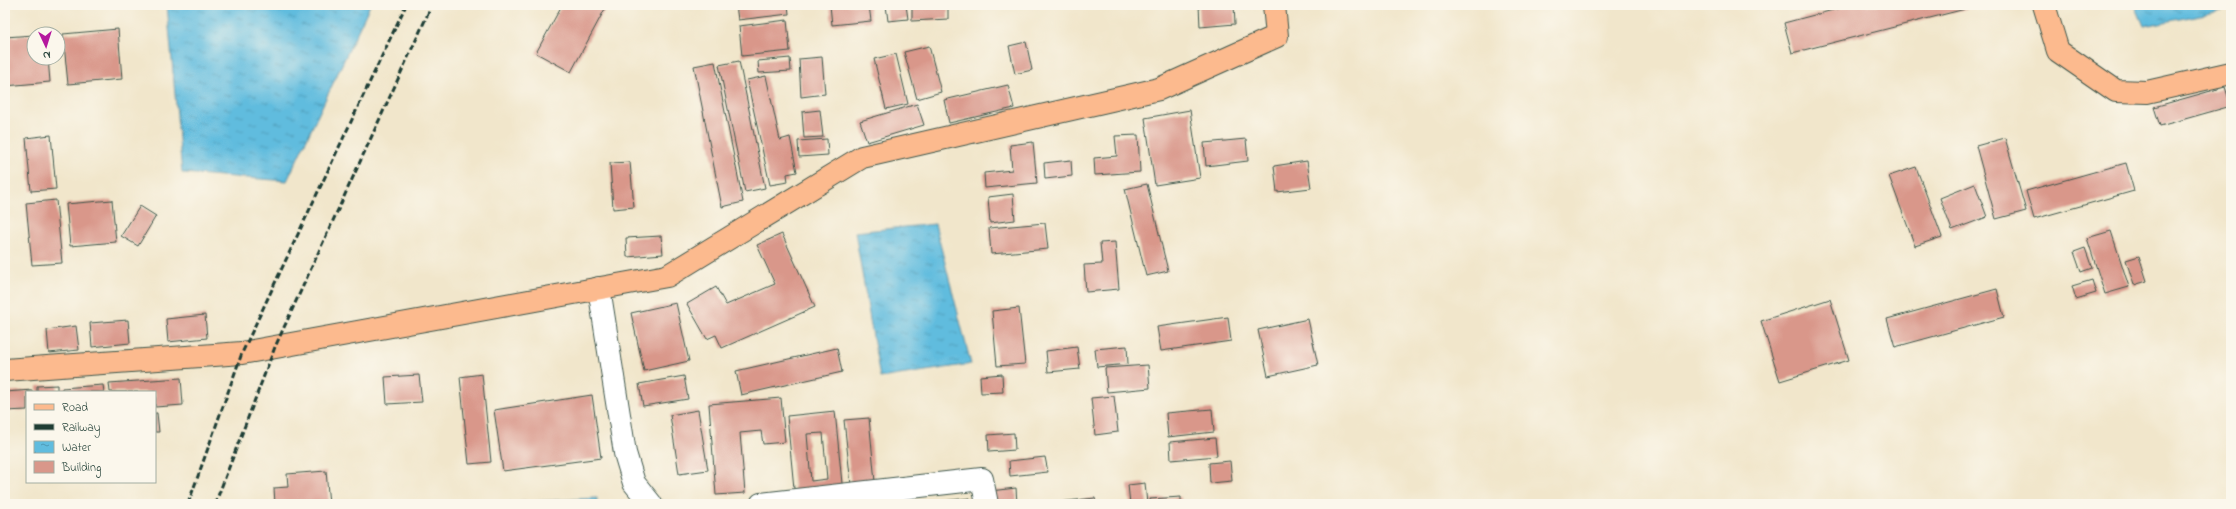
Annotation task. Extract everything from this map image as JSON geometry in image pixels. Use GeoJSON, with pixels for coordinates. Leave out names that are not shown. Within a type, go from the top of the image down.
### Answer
{"type":"FeatureCollection","features":[{"type":"Feature","properties":{"kind":"main road"},"geometry":{"type":"LineString","coordinates":[[5,370],[242,353],[666,276],[862,157],[1159,89],[1277,36],[1274,5]]}},
{"type":"Feature","properties":{"kind":"main road"},"geometry":{"type":"LineString","coordinates":[[2044,5],[2058,51],[2116,91],[2147,92],[2231,73]]}},
{"type":"Feature","properties":{"kind":"street"},"geometry":{"type":"LineString","coordinates":[[599,288],[625,453],[634,483],[649,503]]}},
{"type":"Feature","properties":{"kind":"street"},"geometry":{"type":"LineString","coordinates":[[761,504],[982,479],[987,504]]}},
{"type":"Feature","properties":{"kind":"water"},"geometry":{"type":"Polygon","coordinates":[[[167,5],[370,5],[287,181],[182,173],[167,5]]]}},
{"type":"Feature","properties":{"kind":"water"},"geometry":{"type":"Polygon","coordinates":[[[2135,5],[2231,5],[2231,9],[2144,26],[2135,5]]]}},
{"type":"Feature","properties":{"kind":"water"},"geometry":{"type":"Polygon","coordinates":[[[935,224],[971,364],[880,378],[855,232],[935,224]]]}},
{"type":"Feature","properties":{"kind":"water"},"geometry":{"type":"Polygon","coordinates":[[[597,498],[597,504],[491,504],[597,498]]]}},
{"type":"Feature","properties":{"kind":"building"},"geometry":{"type":"Polygon","coordinates":[[[562,5],[607,5],[571,72],[536,53],[562,5]]]}},
{"type":"Feature","properties":{"kind":"building"},"geometry":{"type":"Polygon","coordinates":[[[736,5],[788,5],[789,14],[738,20],[736,5]]]}},
{"type":"Feature","properties":{"kind":"building"},"geometry":{"type":"Polygon","coordinates":[[[830,5],[869,5],[871,21],[832,25],[830,5]]]}},
{"type":"Feature","properties":{"kind":"building"},"geometry":{"type":"Polygon","coordinates":[[[886,5],[906,5],[908,19],[888,21],[886,5]]]}},
{"type":"Feature","properties":{"kind":"building"},"geometry":{"type":"Polygon","coordinates":[[[912,5],[948,5],[948,19],[912,21],[912,5]]]}},
{"type":"Feature","properties":{"kind":"building"},"geometry":{"type":"Polygon","coordinates":[[[1199,5],[1234,5],[1235,24],[1200,27],[1199,5]]]}},
{"type":"Feature","properties":{"kind":"building"},"geometry":{"type":"Polygon","coordinates":[[[1852,5],[1977,6],[1792,53],[1784,23],[1852,5]]]}},
{"type":"Feature","properties":{"kind":"building"},"geometry":{"type":"Polygon","coordinates":[[[787,20],[790,51],[742,56],[739,26],[787,20]]]}},
{"type":"Feature","properties":{"kind":"building"},"geometry":{"type":"Polygon","coordinates":[[[118,29],[122,79],[68,84],[66,64],[66,34],[118,29]]]}},
{"type":"Feature","properties":{"kind":"building"},"geometry":{"type":"Polygon","coordinates":[[[26,36],[26,66],[49,66],[50,82],[5,86],[5,37],[26,36]]]}},
{"type":"Feature","properties":{"kind":"building"},"geometry":{"type":"Polygon","coordinates":[[[1026,42],[1032,70],[1015,74],[1009,46],[1026,42]]]}},
{"type":"Feature","properties":{"kind":"building"},"geometry":{"type":"Polygon","coordinates":[[[929,46],[941,92],[917,99],[904,52],[929,46]]]}},
{"type":"Feature","properties":{"kind":"building"},"geometry":{"type":"Polygon","coordinates":[[[896,54],[908,104],[886,109],[874,59],[896,54]]]}},
{"type":"Feature","properties":{"kind":"building"},"geometry":{"type":"Polygon","coordinates":[[[822,57],[825,94],[801,97],[799,59],[822,57]]]}},
{"type":"Feature","properties":{"kind":"building"},"geometry":{"type":"Polygon","coordinates":[[[790,58],[791,71],[759,73],[758,61],[790,58]]]}},
{"type":"Feature","properties":{"kind":"building"},"geometry":{"type":"Polygon","coordinates":[[[739,61],[765,188],[745,192],[719,65],[739,61]]]}},
{"type":"Feature","properties":{"kind":"building"},"geometry":{"type":"Polygon","coordinates":[[[715,62],[743,202],[722,207],[694,66],[715,62]]]}},
{"type":"Feature","properties":{"kind":"building"},"geometry":{"type":"Polygon","coordinates":[[[766,76],[780,140],[790,137],[797,172],[787,174],[788,182],[770,185],[747,80],[766,76]]]}},
{"type":"Feature","properties":{"kind":"building"},"geometry":{"type":"Polygon","coordinates":[[[1008,85],[1014,108],[949,123],[944,100],[1008,85]]]}},
{"type":"Feature","properties":{"kind":"building"},"geometry":{"type":"Polygon","coordinates":[[[2225,87],[2231,106],[2160,126],[2154,107],[2225,87]]]}},
{"type":"Feature","properties":{"kind":"building"},"geometry":{"type":"Polygon","coordinates":[[[917,104],[924,125],[867,142],[860,121],[917,104]]]}},
{"type":"Feature","properties":{"kind":"building"},"geometry":{"type":"Polygon","coordinates":[[[820,110],[823,137],[804,138],[802,112],[820,110]]]}},
{"type":"Feature","properties":{"kind":"building"},"geometry":{"type":"Polygon","coordinates":[[[1190,110],[1200,178],[1155,185],[1145,118],[1190,110]]]}},
{"type":"Feature","properties":{"kind":"building"},"geometry":{"type":"Polygon","coordinates":[[[51,135],[56,189],[31,191],[26,138],[51,135]]]}},
{"type":"Feature","properties":{"kind":"building"},"geometry":{"type":"Polygon","coordinates":[[[1138,135],[1140,172],[1095,175],[1094,158],[1117,156],[1115,136],[1138,135]]]}},
{"type":"Feature","properties":{"kind":"building"},"geometry":{"type":"Polygon","coordinates":[[[2005,138],[2026,211],[1996,219],[1976,146],[2005,138]]]}},
{"type":"Feature","properties":{"kind":"building"},"geometry":{"type":"Polygon","coordinates":[[[827,139],[828,155],[799,157],[798,141],[827,139]]]}},
{"type":"Feature","properties":{"kind":"building"},"geometry":{"type":"Polygon","coordinates":[[[1246,139],[1248,161],[1206,166],[1204,143],[1246,139]]]}},
{"type":"Feature","properties":{"kind":"building"},"geometry":{"type":"Polygon","coordinates":[[[1033,142],[1037,183],[985,188],[984,173],[1012,170],[1010,145],[1033,142]]]}},
{"type":"Feature","properties":{"kind":"building"},"geometry":{"type":"Polygon","coordinates":[[[1071,160],[1072,176],[1045,179],[1044,163],[1071,160]]]}},
{"type":"Feature","properties":{"kind":"building"},"geometry":{"type":"Polygon","coordinates":[[[1307,161],[1311,188],[1277,192],[1274,166],[1307,161]]]}},
{"type":"Feature","properties":{"kind":"building"},"geometry":{"type":"Polygon","coordinates":[[[630,162],[634,207],[613,209],[610,163],[630,162]]]}},
{"type":"Feature","properties":{"kind":"building"},"geometry":{"type":"Polygon","coordinates":[[[2126,163],[2134,191],[2034,219],[2026,191],[2126,163]]]}},
{"type":"Feature","properties":{"kind":"building"},"geometry":{"type":"Polygon","coordinates":[[[1916,167],[1942,237],[1915,246],[1889,176],[1916,167]]]}},
{"type":"Feature","properties":{"kind":"building"},"geometry":{"type":"Polygon","coordinates":[[[1147,184],[1168,271],[1146,276],[1125,189],[1147,184]]]}},
{"type":"Feature","properties":{"kind":"building"},"geometry":{"type":"Polygon","coordinates":[[[1975,184],[1987,217],[1952,230],[1940,198],[1975,184]]]}},
{"type":"Feature","properties":{"kind":"building"},"geometry":{"type":"Polygon","coordinates":[[[1013,194],[1015,220],[990,223],[988,197],[1013,194]]]}},
{"type":"Feature","properties":{"kind":"building"},"geometry":{"type":"Polygon","coordinates":[[[56,200],[62,263],[32,265],[26,203],[56,200]]]}},
{"type":"Feature","properties":{"kind":"building"},"geometry":{"type":"Polygon","coordinates":[[[112,200],[116,242],[70,246],[66,204],[112,200]]]}},
{"type":"Feature","properties":{"kind":"building"},"geometry":{"type":"Polygon","coordinates":[[[140,206],[156,216],[138,246],[121,236],[140,206]]]}},
{"type":"Feature","properties":{"kind":"building"},"geometry":{"type":"Polygon","coordinates":[[[1045,223],[1048,249],[991,254],[989,228],[1045,223]]]}},
{"type":"Feature","properties":{"kind":"building"},"geometry":{"type":"Polygon","coordinates":[[[2111,231],[2129,287],[2105,294],[2087,238],[2111,231]]]}},
{"type":"Feature","properties":{"kind":"building"},"geometry":{"type":"Polygon","coordinates":[[[782,234],[815,307],[722,348],[716,335],[707,339],[687,304],[716,287],[726,305],[775,284],[757,245],[782,234]]]}},
{"type":"Feature","properties":{"kind":"building"},"geometry":{"type":"Polygon","coordinates":[[[661,236],[663,254],[627,257],[626,238],[661,236]]]}},
{"type":"Feature","properties":{"kind":"building"},"geometry":{"type":"Polygon","coordinates":[[[1115,242],[1119,289],[1086,292],[1084,265],[1102,264],[1100,243],[1115,242]]]}},
{"type":"Feature","properties":{"kind":"building"},"geometry":{"type":"Polygon","coordinates":[[[2085,248],[2092,268],[2081,272],[2074,252],[2085,248]]]}},
{"type":"Feature","properties":{"kind":"building"},"geometry":{"type":"Polygon","coordinates":[[[2139,256],[2147,281],[2134,285],[2126,260],[2139,256]]]}},
{"type":"Feature","properties":{"kind":"building"},"geometry":{"type":"Polygon","coordinates":[[[2092,280],[2096,293],[2076,299],[2072,286],[2092,280]]]}},
{"type":"Feature","properties":{"kind":"building"},"geometry":{"type":"Polygon","coordinates":[[[1997,289],[2004,317],[1895,347],[1887,319],[1997,289]]]}},
{"type":"Feature","properties":{"kind":"building"},"geometry":{"type":"Polygon","coordinates":[[[1830,299],[1849,360],[1780,381],[1761,321],[1830,299]]]}},
{"type":"Feature","properties":{"kind":"building"},"geometry":{"type":"Polygon","coordinates":[[[676,303],[689,361],[644,371],[631,313],[676,303]]]}},
{"type":"Feature","properties":{"kind":"building"},"geometry":{"type":"Polygon","coordinates":[[[1019,308],[1025,364],[997,366],[992,311],[1019,308]]]}},
{"type":"Feature","properties":{"kind":"building"},"geometry":{"type":"Polygon","coordinates":[[[205,315],[207,338],[168,342],[166,319],[205,315]]]}},
{"type":"Feature","properties":{"kind":"building"},"geometry":{"type":"Polygon","coordinates":[[[1228,317],[1231,341],[1161,351],[1157,327],[1228,317]]]}},
{"type":"Feature","properties":{"kind":"building"},"geometry":{"type":"Polygon","coordinates":[[[1308,319],[1318,365],[1268,376],[1258,330],[1308,319]]]}},
{"type":"Feature","properties":{"kind":"building"},"geometry":{"type":"Polygon","coordinates":[[[128,320],[130,343],[92,347],[90,323],[128,320]]]}},
{"type":"Feature","properties":{"kind":"building"},"geometry":{"type":"Polygon","coordinates":[[[76,326],[79,350],[49,353],[47,330],[76,326]]]}},
{"type":"Feature","properties":{"kind":"building"},"geometry":{"type":"Polygon","coordinates":[[[1127,346],[1128,364],[1097,367],[1095,349],[1127,346]]]}},
{"type":"Feature","properties":{"kind":"building"},"geometry":{"type":"Polygon","coordinates":[[[1077,347],[1080,369],[1048,372],[1046,351],[1077,347]]]}},
{"type":"Feature","properties":{"kind":"building"},"geometry":{"type":"Polygon","coordinates":[[[837,348],[842,372],[741,395],[736,371],[837,348]]]}},
{"type":"Feature","properties":{"kind":"building"},"geometry":{"type":"Polygon","coordinates":[[[1148,365],[1150,388],[1107,392],[1105,368],[1148,365]]]}},
{"type":"Feature","properties":{"kind":"building"},"geometry":{"type":"Polygon","coordinates":[[[482,374],[491,462],[469,464],[460,377],[482,374]]]}},
{"type":"Feature","properties":{"kind":"building"},"geometry":{"type":"Polygon","coordinates":[[[1002,374],[1003,392],[981,393],[980,376],[1002,374]]]}},
{"type":"Feature","properties":{"kind":"building"},"geometry":{"type":"Polygon","coordinates":[[[419,375],[422,402],[387,404],[385,377],[419,375]]]}},
{"type":"Feature","properties":{"kind":"building"},"geometry":{"type":"Polygon","coordinates":[[[684,376],[688,399],[643,406],[639,384],[684,376]]]}},
{"type":"Feature","properties":{"kind":"building"},"geometry":{"type":"Polygon","coordinates":[[[181,378],[183,405],[156,407],[156,391],[110,391],[109,383],[181,378]]]}},
{"type":"Feature","properties":{"kind":"building"},"geometry":{"type":"Polygon","coordinates":[[[57,385],[57,391],[37,391],[37,386],[57,385]]]}},
{"type":"Feature","properties":{"kind":"building"},"geometry":{"type":"Polygon","coordinates":[[[103,385],[104,391],[62,391],[62,388],[103,385]]]}},
{"type":"Feature","properties":{"kind":"building"},"geometry":{"type":"Polygon","coordinates":[[[32,390],[26,391],[26,410],[5,411],[5,392],[32,390]]]}},
{"type":"Feature","properties":{"kind":"building"},"geometry":{"type":"Polygon","coordinates":[[[592,395],[601,458],[503,471],[494,410],[592,395]]]}},
{"type":"Feature","properties":{"kind":"building"},"geometry":{"type":"Polygon","coordinates":[[[1114,396],[1118,432],[1095,435],[1091,398],[1114,396]]]}},
{"type":"Feature","properties":{"kind":"building"},"geometry":{"type":"Polygon","coordinates":[[[781,398],[785,442],[763,444],[761,431],[740,433],[745,493],[716,495],[709,404],[781,398]]]}},
{"type":"Feature","properties":{"kind":"building"},"geometry":{"type":"Polygon","coordinates":[[[1212,409],[1214,432],[1168,437],[1166,413],[1212,409]]]}},
{"type":"Feature","properties":{"kind":"building"},"geometry":{"type":"Polygon","coordinates":[[[698,410],[708,470],[679,474],[670,415],[698,410]]]}},
{"type":"Feature","properties":{"kind":"building"},"geometry":{"type":"Polygon","coordinates":[[[835,411],[843,494],[795,499],[787,416],[835,411]],[[823,433],[807,434],[811,481],[827,479],[823,433]]]}},
{"type":"Feature","properties":{"kind":"building"},"geometry":{"type":"Polygon","coordinates":[[[156,413],[157,413],[159,432],[156,432],[156,413]]]}},
{"type":"Feature","properties":{"kind":"building"},"geometry":{"type":"Polygon","coordinates":[[[869,418],[875,482],[851,485],[844,420],[869,418]]]}},
{"type":"Feature","properties":{"kind":"building"},"geometry":{"type":"Polygon","coordinates":[[[1014,433],[1015,450],[989,452],[988,435],[1014,433]]]}},
{"type":"Feature","properties":{"kind":"building"},"geometry":{"type":"Polygon","coordinates":[[[1215,438],[1217,456],[1171,460],[1170,442],[1215,438]]]}},
{"type":"Feature","properties":{"kind":"building"},"geometry":{"type":"Polygon","coordinates":[[[1045,457],[1048,472],[1010,476],[1009,461],[1045,457]]]}},
{"type":"Feature","properties":{"kind":"building"},"geometry":{"type":"Polygon","coordinates":[[[1230,461],[1232,481],[1210,483],[1209,463],[1230,461]]]}},
{"type":"Feature","properties":{"kind":"building"},"geometry":{"type":"Polygon","coordinates":[[[326,471],[329,504],[275,504],[274,488],[288,487],[287,474],[326,471]]]}},
{"type":"Feature","properties":{"kind":"building"},"geometry":{"type":"Polygon","coordinates":[[[1145,483],[1147,504],[1130,504],[1128,485],[1145,483]]]}},
{"type":"Feature","properties":{"kind":"building"},"geometry":{"type":"Polygon","coordinates":[[[1016,488],[1017,504],[992,504],[990,491],[1016,488]]]}},
{"type":"Feature","properties":{"kind":"building"},"geometry":{"type":"Polygon","coordinates":[[[1181,497],[1181,504],[1151,504],[1150,499],[1181,497]]]}},
{"type":"Feature","properties":{"kind":"building"},"geometry":{"type":"Polygon","coordinates":[[[970,498],[971,504],[923,503],[970,498]]]}},
{"type":"Feature","properties":{"kind":"building"},"geometry":{"type":"Polygon","coordinates":[[[1095,498],[1096,504],[1049,504],[1049,503],[1095,498]]]}},
{"type":"Feature","properties":{"kind":"railway"},"geometry":{"type":"LineString","coordinates":[[188,504],[242,353],[406,5]]}},
{"type":"Feature","properties":{"kind":"railway"},"geometry":{"type":"LineString","coordinates":[[215,504],[275,347],[432,5]]}}]}
